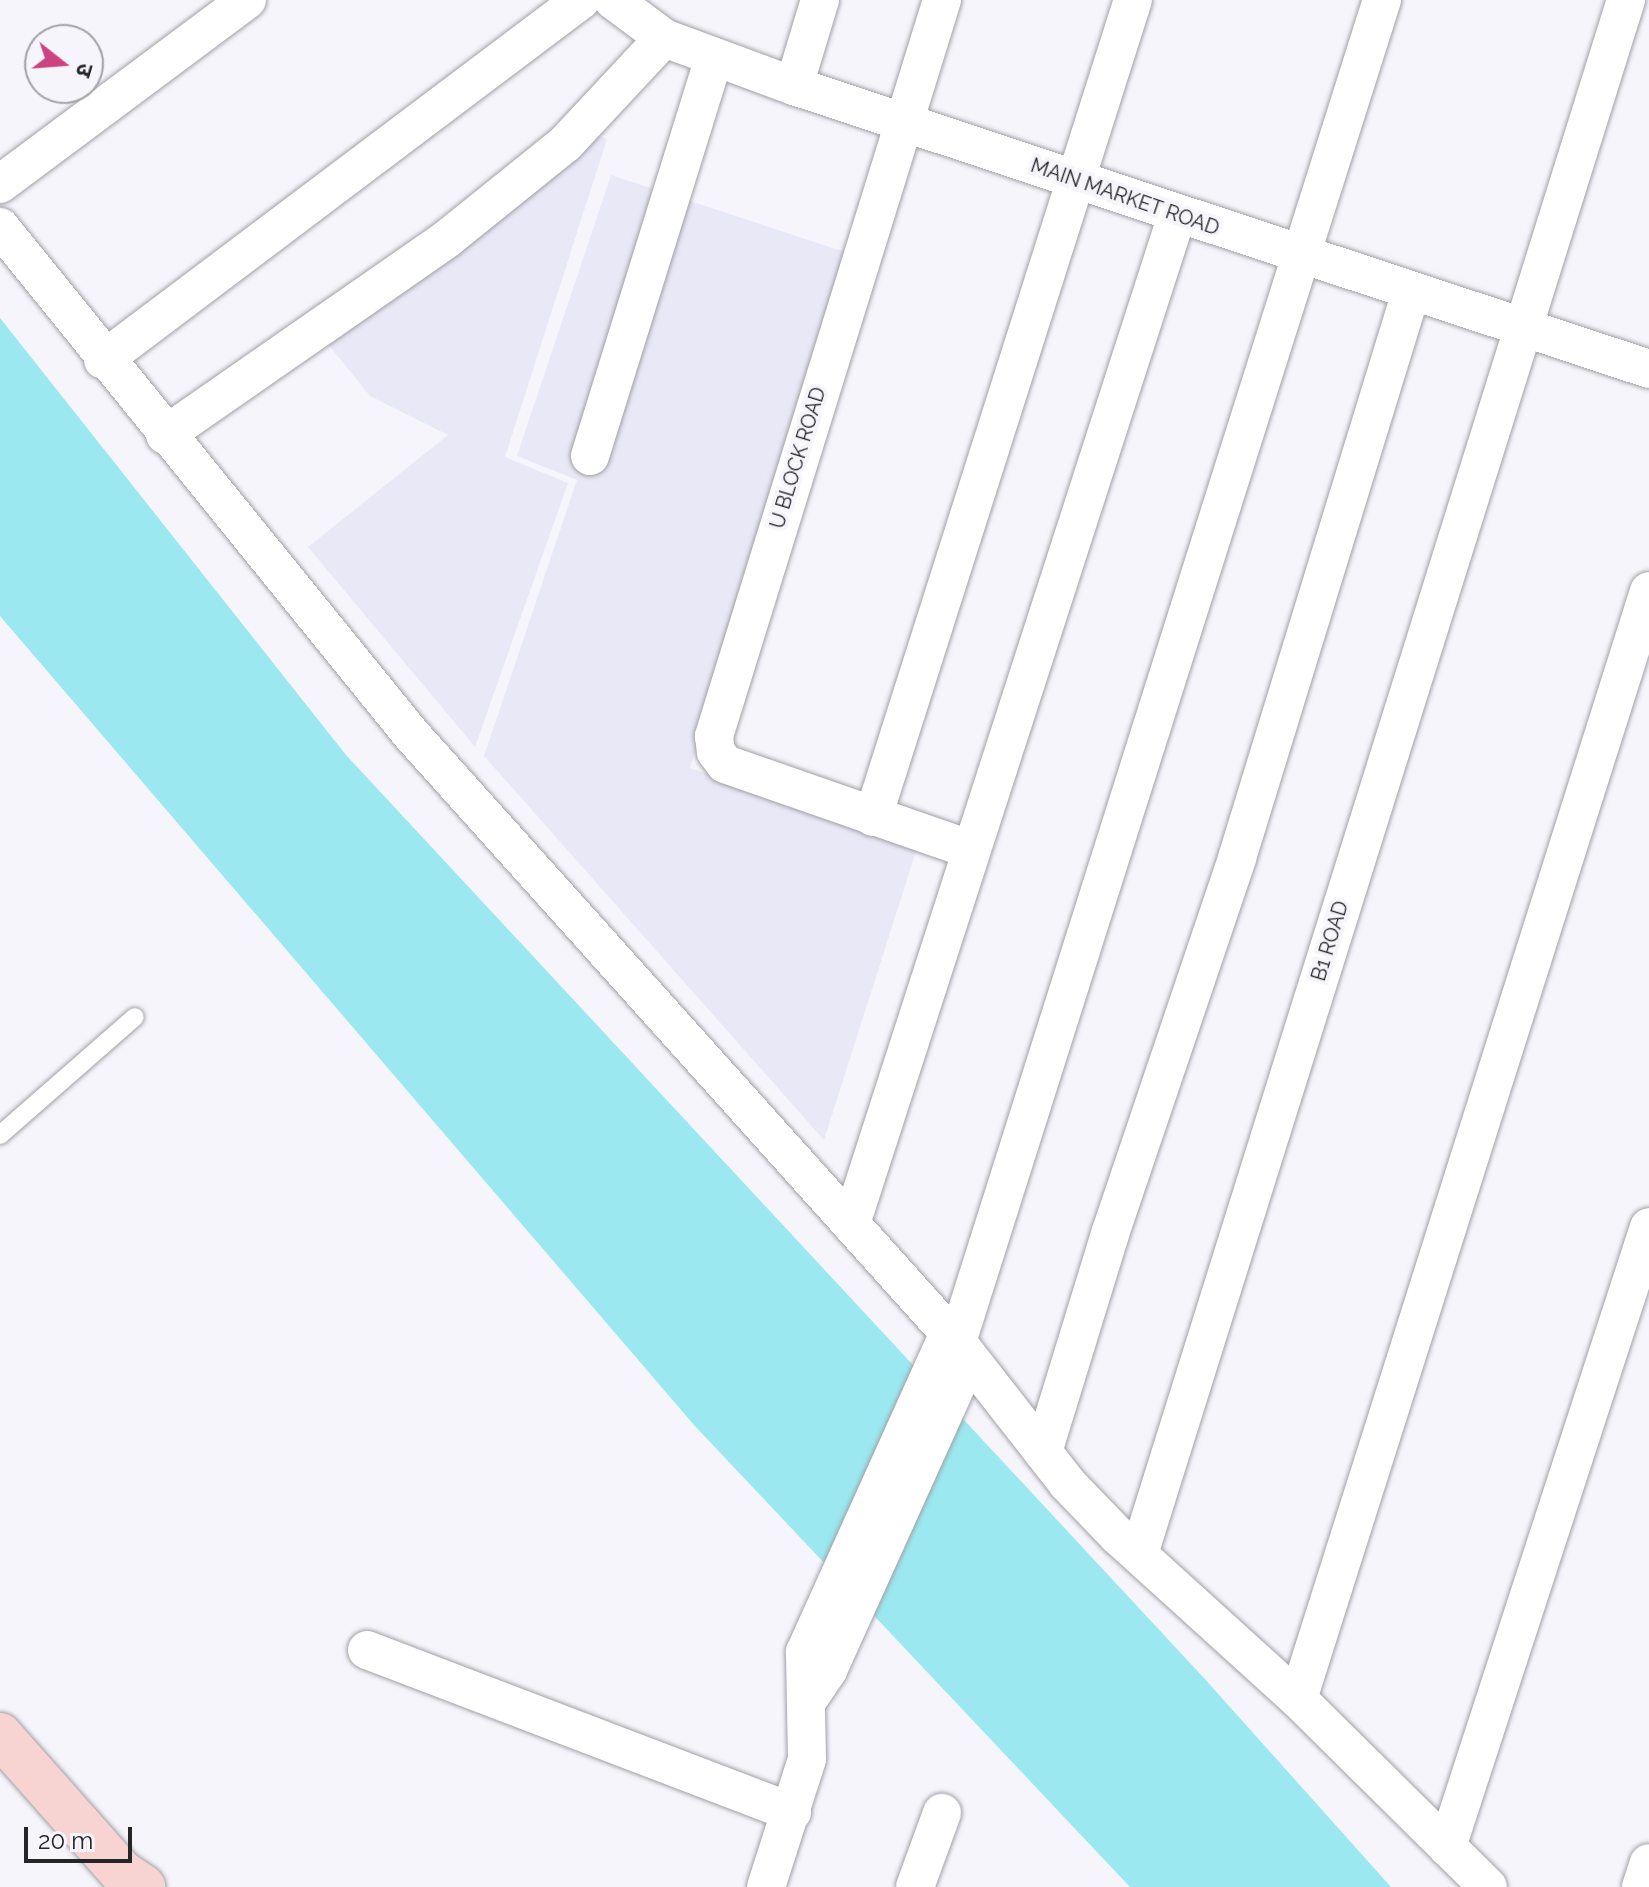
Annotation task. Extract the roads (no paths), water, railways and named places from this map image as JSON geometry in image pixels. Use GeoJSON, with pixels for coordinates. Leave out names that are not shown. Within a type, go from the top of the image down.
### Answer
{"type":"FeatureCollection","features":[{"type":"Feature","properties":{"kind":"street"},"geometry":{"type":"LineString","coordinates":[[0,184],[247,0]]}},
{"type":"Feature","properties":{"kind":"street"},"geometry":{"type":"LineString","coordinates":[[103,360],[581,0]]}},
{"type":"Feature","properties":{"kind":"street","name":"MAIN MARKET ROAD"},"geometry":{"type":"LineString","coordinates":[[613,0],[664,38],[794,86],[1302,257],[1649,369]]}},
{"type":"Feature","properties":{"kind":"street"},"geometry":{"type":"LineString","coordinates":[[794,86],[820,0]]}},
{"type":"Feature","properties":{"kind":"street","name":"U BLOCK ROAD"},"geometry":{"type":"LineString","coordinates":[[942,0],[714,736],[716,752],[725,764],[969,849]]}},
{"type":"Feature","properties":{"kind":"street"},"geometry":{"type":"LineString","coordinates":[[873,817],[1133,0]]}},
{"type":"Feature","properties":{"kind":"street"},"geometry":{"type":"LineString","coordinates":[[766,1887],[807,1759],[813,1674],[954,1357],[1382,0]]}},
{"type":"Feature","properties":{"kind":"street","name":"B1 ROAD"},"geometry":{"type":"LineString","coordinates":[[1139,1554],[1520,327],[1626,0]]}},
{"type":"Feature","properties":{"kind":"street"},"geometry":{"type":"LineString","coordinates":[[165,435],[460,228],[565,144],[664,38]]}},
{"type":"Feature","properties":{"kind":"street"},"geometry":{"type":"LineString","coordinates":[[590,456],[714,57]]}},
{"type":"Feature","properties":{"kind":"street"},"geometry":{"type":"LineString","coordinates":[[851,1224],[969,849],[1177,215]]}},
{"type":"Feature","properties":{"kind":"street"},"geometry":{"type":"LineString","coordinates":[[0,227],[103,360],[410,733],[851,1224],[954,1357],[1139,1554],[1298,1699],[1488,1887]]}},
{"type":"Feature","properties":{"kind":"street"},"geometry":{"type":"LineString","coordinates":[[1043,1452],[1110,1234],[1237,858],[1411,292]]}},
{"type":"Feature","properties":{"kind":"street"},"geometry":{"type":"LineString","coordinates":[[1298,1699],[1649,591]]}},
{"type":"Feature","properties":{"kind":"street"},"geometry":{"type":"LineString","coordinates":[[1447,1847],[1649,1227]]}},
{"type":"Feature","properties":{"kind":"street"},"geometry":{"type":"LineString","coordinates":[[367,1650],[792,1812]]}},
{"type":"Feature","properties":{"kind":"street"},"geometry":{"type":"LineString","coordinates":[[0,1735],[124,1882]]}},
{"type":"Feature","properties":{"kind":"street"},"geometry":{"type":"LineString","coordinates":[[915,1887],[942,1813]]}},
{"type":"Feature","properties":{"kind":"street"},"geometry":{"type":"LineString","coordinates":[[1641,1887],[1649,1863]]}},
{"type":"Feature","properties":{"kind":"lane"},"geometry":{"type":"LineString","coordinates":[[0,1135],[135,1017]]}},
{"type":"Feature","properties":{"kind":"water"},"geometry":{"type":"Polygon","coordinates":[[[0,318],[346,755],[1203,1677],[1391,1887],[1130,1887],[694,1425],[0,616],[0,318]]]}}]}
